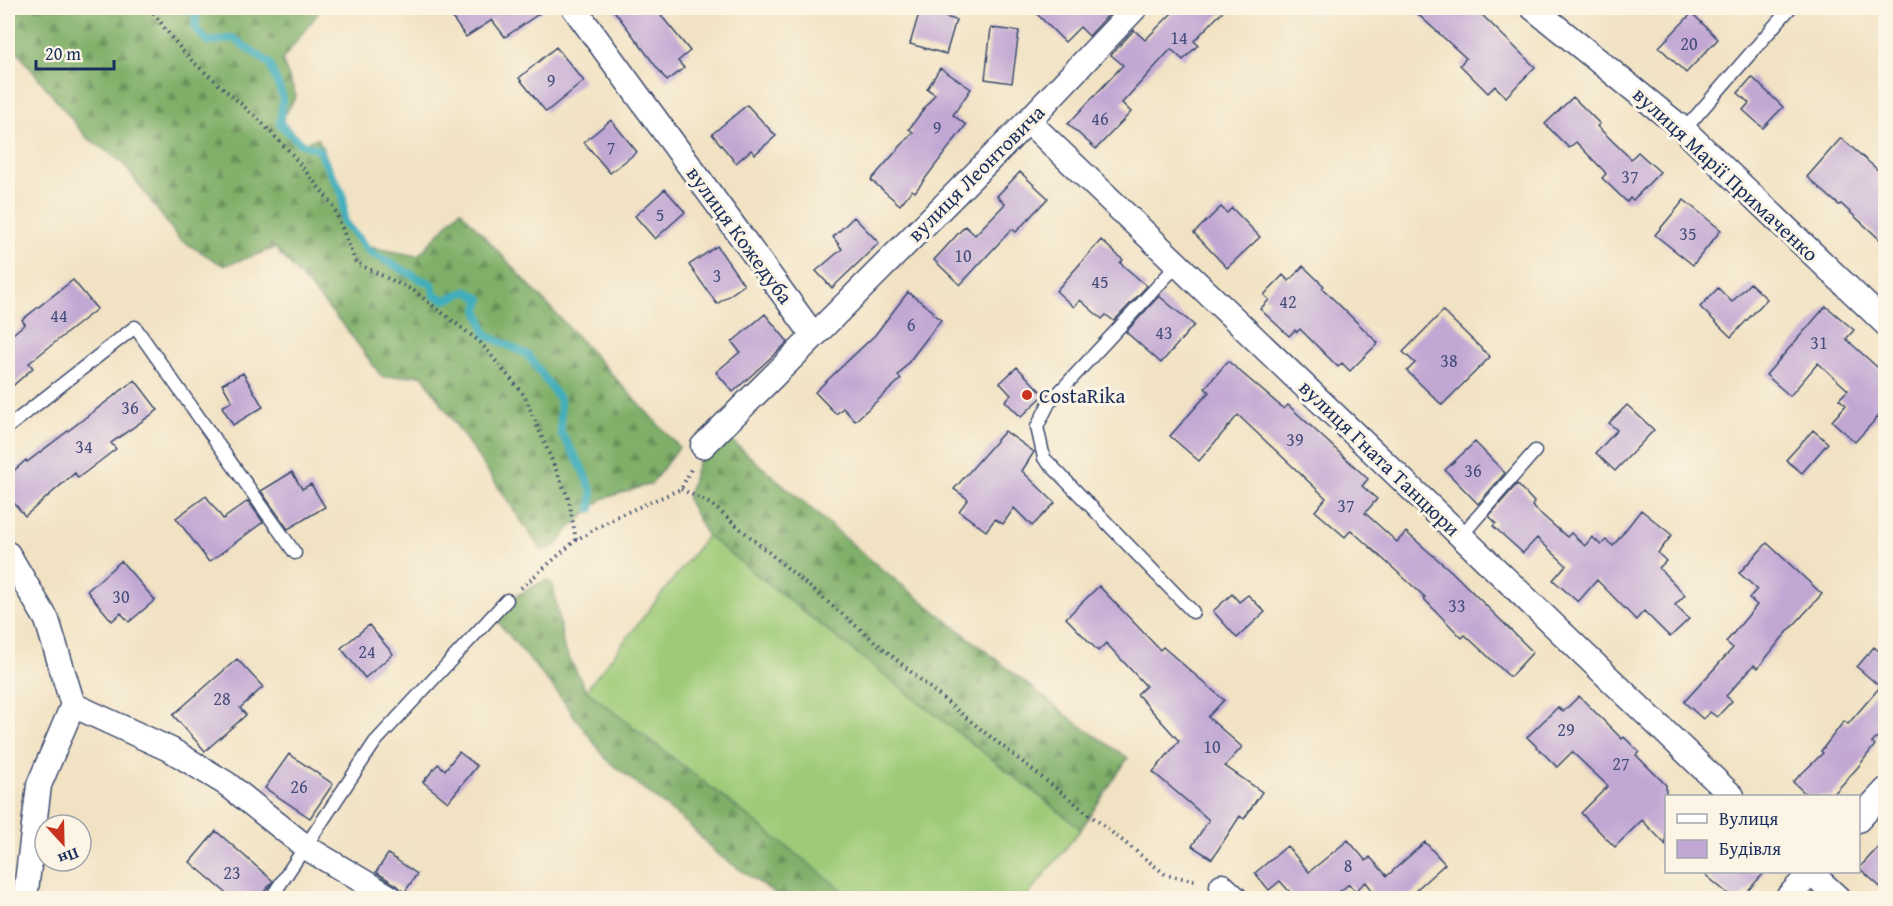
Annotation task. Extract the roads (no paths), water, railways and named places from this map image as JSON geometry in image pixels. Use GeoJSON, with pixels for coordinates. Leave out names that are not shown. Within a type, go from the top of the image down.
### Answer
{"type":"FeatureCollection","features":[{"type":"Feature","properties":{"kind":"street","name":"вулиця Кожедуба"},"geometry":{"type":"LineString","coordinates":[[574,8],[813,336]]}},
{"type":"Feature","properties":{"kind":"street","name":"вулиця Леонтовича"},"geometry":{"type":"LineString","coordinates":[[813,336],[1028,121],[1135,8]]}},
{"type":"Feature","properties":{"kind":"street","name":"вулиця Марії Примаченко"},"geometry":{"type":"LineString","coordinates":[[1533,8],[1684,130],[1886,324]]}},
{"type":"Feature","properties":{"kind":"street","name":"вулиця Гната Танцюри"},"geometry":{"type":"LineString","coordinates":[[1028,121],[1731,795]]}},
{"type":"Feature","properties":{"kind":"street"},"geometry":{"type":"LineString","coordinates":[[703,446],[813,336]]}},
{"type":"Feature","properties":{"kind":"street"},"geometry":{"type":"LineString","coordinates":[[8,554],[47,620],[73,705],[39,785],[25,898]]}},
{"type":"Feature","properties":{"kind":"street"},"geometry":{"type":"LineString","coordinates":[[73,705],[171,750],[227,784],[307,848],[391,898]]}},
{"type":"Feature","properties":{"kind":"street"},"geometry":{"type":"LineString","coordinates":[[1860,818],[1886,790]]}},
{"type":"Feature","properties":{"kind":"street"},"geometry":{"type":"LineString","coordinates":[[1787,898],[1810,873]]}},
{"type":"Feature","properties":{"kind":"street"},"geometry":{"type":"LineString","coordinates":[[1812,873],[1838,898]]}},
{"type":"Feature","properties":{"kind":"lane"},"geometry":{"type":"LineString","coordinates":[[1684,130],[1790,8]]}},
{"type":"Feature","properties":{"kind":"lane"},"geometry":{"type":"LineString","coordinates":[[1178,264],[1049,403],[1037,427],[1044,458],[1193,612]]}},
{"type":"Feature","properties":{"kind":"lane"},"geometry":{"type":"LineString","coordinates":[[8,428],[135,327],[295,553]]}},
{"type":"Feature","properties":{"kind":"lane"},"geometry":{"type":"LineString","coordinates":[[1461,536],[1535,452]]}},
{"type":"Feature","properties":{"kind":"lane"},"geometry":{"type":"LineString","coordinates":[[271,898],[307,848],[313,834],[375,742],[507,600]]}},
{"type":"Feature","properties":{"kind":"waterway"},"geometry":{"type":"LineString","coordinates":[[177,8],[196,12],[195,28],[208,42],[233,38],[269,63],[283,97],[280,124],[301,144],[318,149],[343,195],[344,222],[370,252],[432,284],[434,295],[446,300],[467,291],[481,299],[478,310],[486,335],[528,355],[560,400],[561,433],[581,466],[592,492],[591,509]]}},
{"type":"Feature","properties":{"kind":"place","name":"CostaRika"},"geometry":{"type":"Point","coordinates":[1027,395]}}]}
